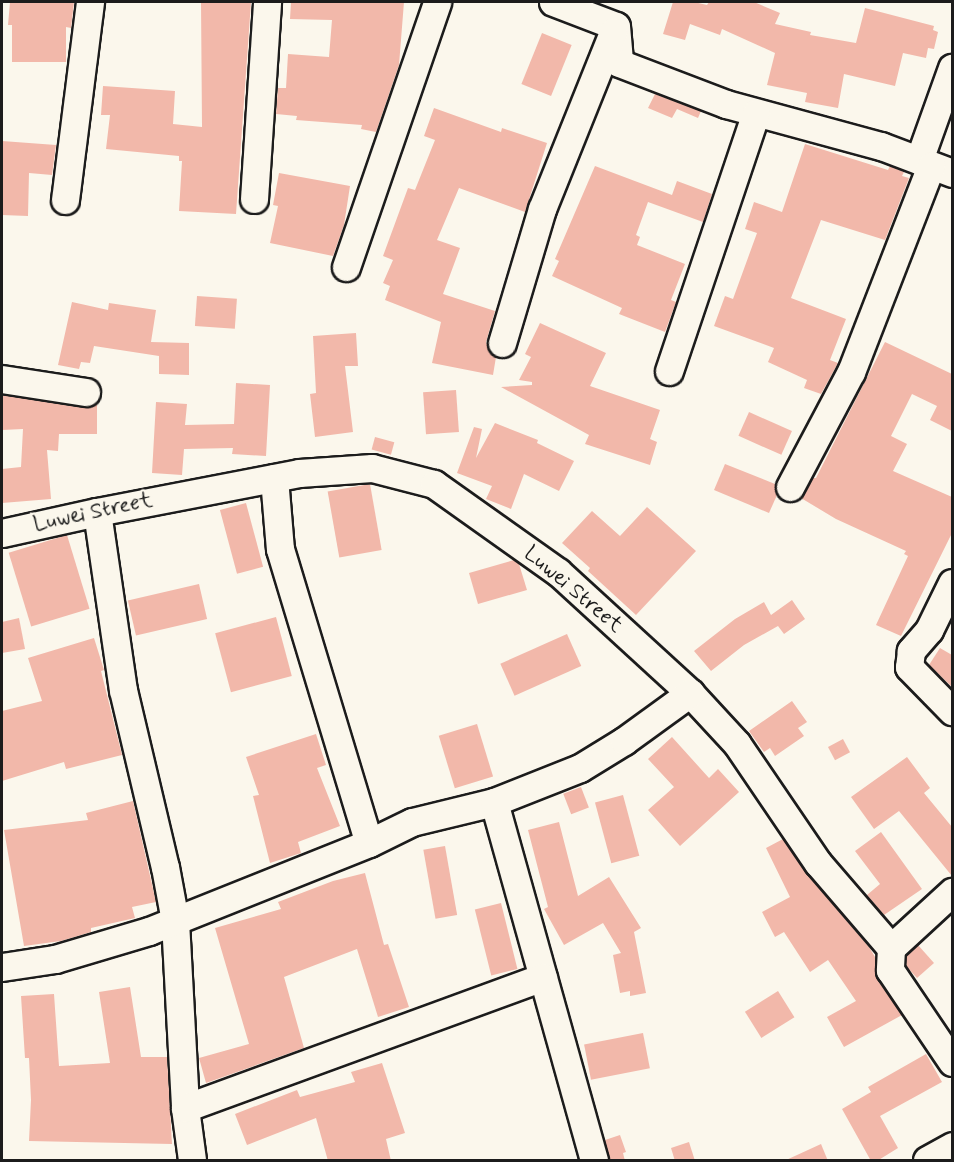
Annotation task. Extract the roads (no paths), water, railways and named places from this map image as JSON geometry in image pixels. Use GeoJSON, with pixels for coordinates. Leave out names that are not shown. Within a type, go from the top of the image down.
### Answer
{"type":"FeatureCollection","features":[{"type":"Feature","properties":{"kind":"street"},"geometry":{"type":"LineString","coordinates":[[65,200],[90,2]]}},
{"type":"Feature","properties":{"kind":"street"},"geometry":{"type":"LineString","coordinates":[[254,199],[267,2]]}},
{"type":"Feature","properties":{"kind":"street"},"geometry":{"type":"LineString","coordinates":[[346,267],[437,2]]}},
{"type":"Feature","properties":{"kind":"street"},"geometry":{"type":"LineString","coordinates":[[553,2],[616,26]]}},
{"type":"Feature","properties":{"kind":"street"},"geometry":{"type":"LineString","coordinates":[[616,26],[619,63],[756,113],[881,146],[934,166]]}},
{"type":"Feature","properties":{"kind":"street"},"geometry":{"type":"LineString","coordinates":[[502,344],[542,209],[616,26]]}},
{"type":"Feature","properties":{"kind":"street"},"geometry":{"type":"LineString","coordinates":[[790,487],[851,372],[934,166],[952,68]]}},
{"type":"Feature","properties":{"kind":"street"},"geometry":{"type":"LineString","coordinates":[[669,371],[756,113]]}},
{"type":"Feature","properties":{"kind":"street"},"geometry":{"type":"LineString","coordinates":[[2,379],[86,392]]}},
{"type":"Feature","properties":{"kind":"street","name":"Luwei Street"},"geometry":{"type":"LineString","coordinates":[[2,533],[274,478],[372,468],[434,484],[558,572],[690,693],[737,744],[818,863],[891,948]]}},
{"type":"Feature","properties":{"kind":"street"},"geometry":{"type":"LineString","coordinates":[[274,478],[280,549],[369,843]]}},
{"type":"Feature","properties":{"kind":"street"},"geometry":{"type":"LineString","coordinates":[[97,512],[123,690],[165,867],[175,921],[185,1108],[192,1161]]}},
{"type":"Feature","properties":{"kind":"street"},"geometry":{"type":"LineString","coordinates":[[952,583],[929,630],[911,651],[909,667],[952,711]]}},
{"type":"Feature","properties":{"kind":"street"},"geometry":{"type":"LineString","coordinates":[[2,967],[55,959],[149,931],[369,843],[412,822],[494,802],[580,768],[624,741],[690,693]]}},
{"type":"Feature","properties":{"kind":"street"},"geometry":{"type":"LineString","coordinates":[[494,802],[594,1161]]}},
{"type":"Feature","properties":{"kind":"street"},"geometry":{"type":"LineString","coordinates":[[952,892],[891,948],[890,970],[952,1062]]}},
{"type":"Feature","properties":{"kind":"street"},"geometry":{"type":"LineString","coordinates":[[185,1108],[543,977]]}},
{"type":"Feature","properties":{"kind":"street"},"geometry":{"type":"LineString","coordinates":[[927,1161],[952,1146]]}}]}
